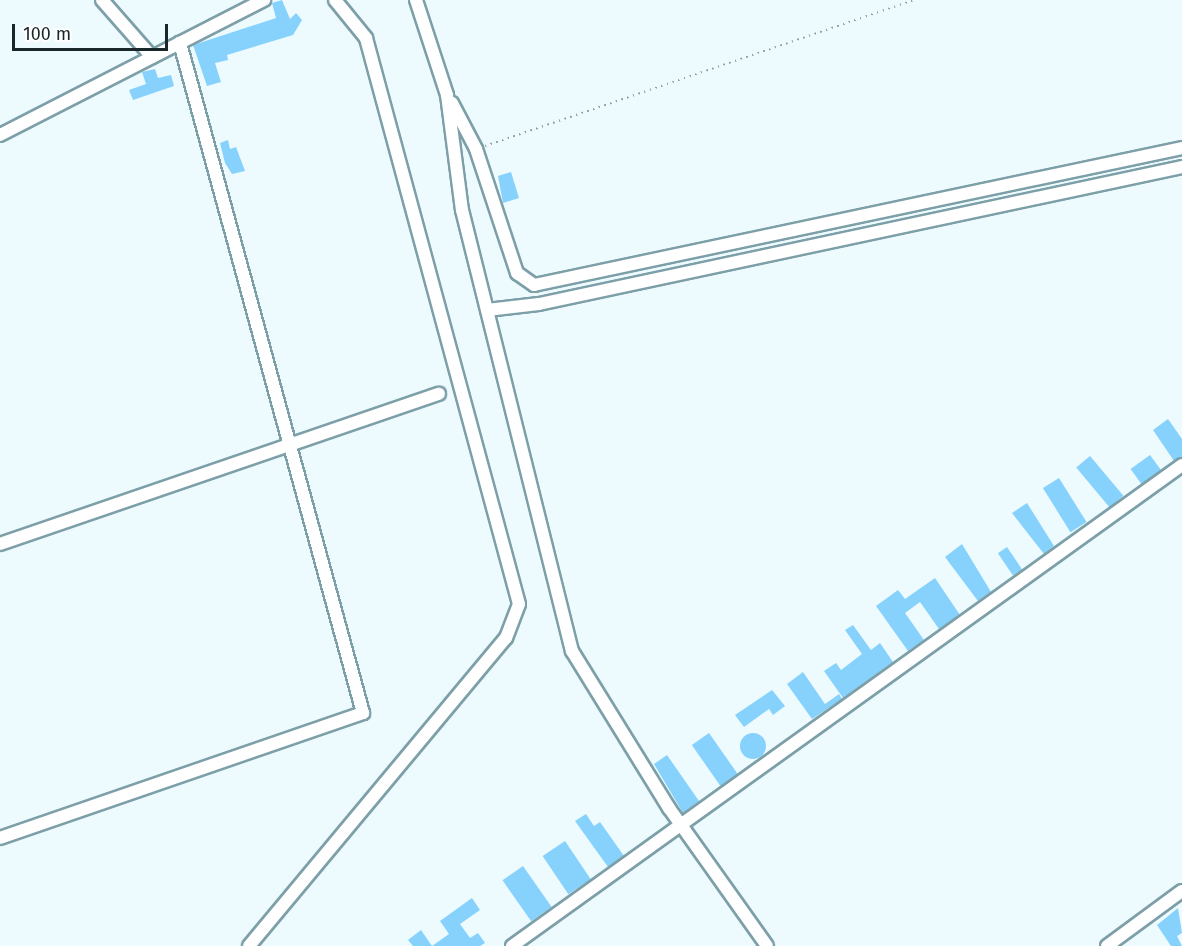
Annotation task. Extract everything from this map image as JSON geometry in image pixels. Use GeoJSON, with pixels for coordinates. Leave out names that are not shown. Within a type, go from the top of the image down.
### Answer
{"type":"FeatureCollection","features":[{"type":"Feature","properties":{"kind":"street"},"geometry":{"type":"LineString","coordinates":[[102,0],[152,57]]}},
{"type":"Feature","properties":{"kind":"street"},"geometry":{"type":"LineString","coordinates":[[0,135],[264,0]]}},
{"type":"Feature","properties":{"kind":"street"},"geometry":{"type":"LineString","coordinates":[[249,946],[506,638],[519,604],[366,38],[335,0]]}},
{"type":"Feature","properties":{"kind":"street"},"geometry":{"type":"LineString","coordinates":[[416,0],[447,95],[476,149],[517,273],[534,285],[1182,148]]}},
{"type":"Feature","properties":{"kind":"street"},"geometry":{"type":"LineString","coordinates":[[0,838],[363,713],[292,444],[180,43]]}},
{"type":"Feature","properties":{"kind":"street"},"geometry":{"type":"LineString","coordinates":[[447,95],[462,210],[572,651],[675,829],[767,946]]}},
{"type":"Feature","properties":{"kind":"street"},"geometry":{"type":"LineString","coordinates":[[488,310],[561,300],[1182,168]]}},
{"type":"Feature","properties":{"kind":"street"},"geometry":{"type":"LineString","coordinates":[[0,544],[439,394]]}},
{"type":"Feature","properties":{"kind":"street"},"geometry":{"type":"LineString","coordinates":[[512,946],[1182,465]]}},
{"type":"Feature","properties":{"kind":"street"},"geometry":{"type":"LineString","coordinates":[[1107,946],[1182,891]]}},
{"type":"Feature","properties":{"kind":"path"},"geometry":{"type":"LineString","coordinates":[[476,149],[914,0]]}},
{"type":"Feature","properties":{"kind":"building"},"geometry":{"type":"Polygon","coordinates":[[[282,0],[290,19],[296,13],[302,20],[293,35],[227,55],[228,60],[215,63],[221,82],[207,86],[193,45],[276,18],[272,3],[282,0]]]}},
{"type":"Feature","properties":{"kind":"building"},"geometry":{"type":"Polygon","coordinates":[[[155,69],[158,78],[171,75],[174,86],[133,100],[129,90],[146,84],[142,72],[155,69]]]}},
{"type":"Feature","properties":{"kind":"building"},"geometry":{"type":"Polygon","coordinates":[[[228,140],[230,149],[236,147],[245,171],[232,174],[225,163],[220,143],[228,140]]]}},
{"type":"Feature","properties":{"kind":"building"},"geometry":{"type":"Polygon","coordinates":[[[511,172],[519,198],[503,203],[498,176],[511,172]]]}},
{"type":"Feature","properties":{"kind":"building"},"geometry":{"type":"Polygon","coordinates":[[[1168,419],[1182,439],[1182,457],[1174,461],[1153,430],[1168,419]]]}},
{"type":"Feature","properties":{"kind":"building"},"geometry":{"type":"Polygon","coordinates":[[[1150,455],[1161,470],[1142,484],[1131,469],[1150,455]]]}},
{"type":"Feature","properties":{"kind":"building"},"geometry":{"type":"Polygon","coordinates":[[[1090,456],[1123,496],[1110,507],[1076,468],[1090,456]]]}},
{"type":"Feature","properties":{"kind":"building"},"geometry":{"type":"Polygon","coordinates":[[[1059,478],[1087,522],[1070,532],[1043,488],[1059,478]]]}},
{"type":"Feature","properties":{"kind":"building"},"geometry":{"type":"Polygon","coordinates":[[[1027,503],[1054,546],[1044,554],[1012,513],[1027,503]]]}},
{"type":"Feature","properties":{"kind":"building"},"geometry":{"type":"Polygon","coordinates":[[[962,544],[991,592],[978,601],[945,557],[962,544]]]}},
{"type":"Feature","properties":{"kind":"building"},"geometry":{"type":"Polygon","coordinates":[[[1007,547],[1022,569],[1013,576],[998,553],[1007,547]]]}},
{"type":"Feature","properties":{"kind":"building"},"geometry":{"type":"Polygon","coordinates":[[[935,578],[960,615],[939,629],[920,602],[905,613],[924,640],[908,651],[876,606],[898,590],[905,599],[935,578]]]}},
{"type":"Feature","properties":{"kind":"building"},"geometry":{"type":"Polygon","coordinates":[[[853,625],[871,650],[880,643],[893,662],[843,698],[824,671],[836,663],[841,670],[862,654],[845,630],[853,625]]]}},
{"type":"Feature","properties":{"kind":"building"},"geometry":{"type":"Polygon","coordinates":[[[803,672],[825,704],[839,694],[842,699],[812,719],[787,684],[803,672]]]}},
{"type":"Feature","properties":{"kind":"building"},"geometry":{"type":"Polygon","coordinates":[[[772,690],[785,706],[773,715],[769,709],[744,727],[735,715],[772,690]]]}},
{"type":"Feature","properties":{"kind":"building"},"geometry":{"type":"Polygon","coordinates":[[[709,733],[738,774],[720,786],[692,745],[709,733]]]}},
{"type":"Feature","properties":{"kind":"building"},"geometry":{"type":"Polygon","coordinates":[[[753,733],[762,737],[766,746],[762,755],[753,759],[744,755],[740,746],[744,737],[753,733]]]}},
{"type":"Feature","properties":{"kind":"building"},"geometry":{"type":"Polygon","coordinates":[[[667,755],[699,801],[683,813],[654,764],[667,755]]]}},
{"type":"Feature","properties":{"kind":"building"},"geometry":{"type":"Polygon","coordinates":[[[586,814],[594,826],[600,822],[624,856],[608,867],[575,821],[586,814]]]}},
{"type":"Feature","properties":{"kind":"building"},"geometry":{"type":"Polygon","coordinates":[[[565,841],[591,879],[568,894],[543,856],[565,841]]]}},
{"type":"Feature","properties":{"kind":"building"},"geometry":{"type":"Polygon","coordinates":[[[523,866],[552,907],[531,921],[503,880],[523,866]]]}},
{"type":"Feature","properties":{"kind":"building"},"geometry":{"type":"Polygon","coordinates":[[[472,898],[480,910],[460,924],[470,938],[478,933],[485,943],[480,946],[432,946],[449,934],[440,921],[472,898]]]}},
{"type":"Feature","properties":{"kind":"building"},"geometry":{"type":"Polygon","coordinates":[[[1178,908],[1182,933],[1177,936],[1182,946],[1171,946],[1157,925],[1178,908]]]}},
{"type":"Feature","properties":{"kind":"building"},"geometry":{"type":"Polygon","coordinates":[[[421,930],[432,946],[413,946],[408,940],[421,930]]]}}]}
